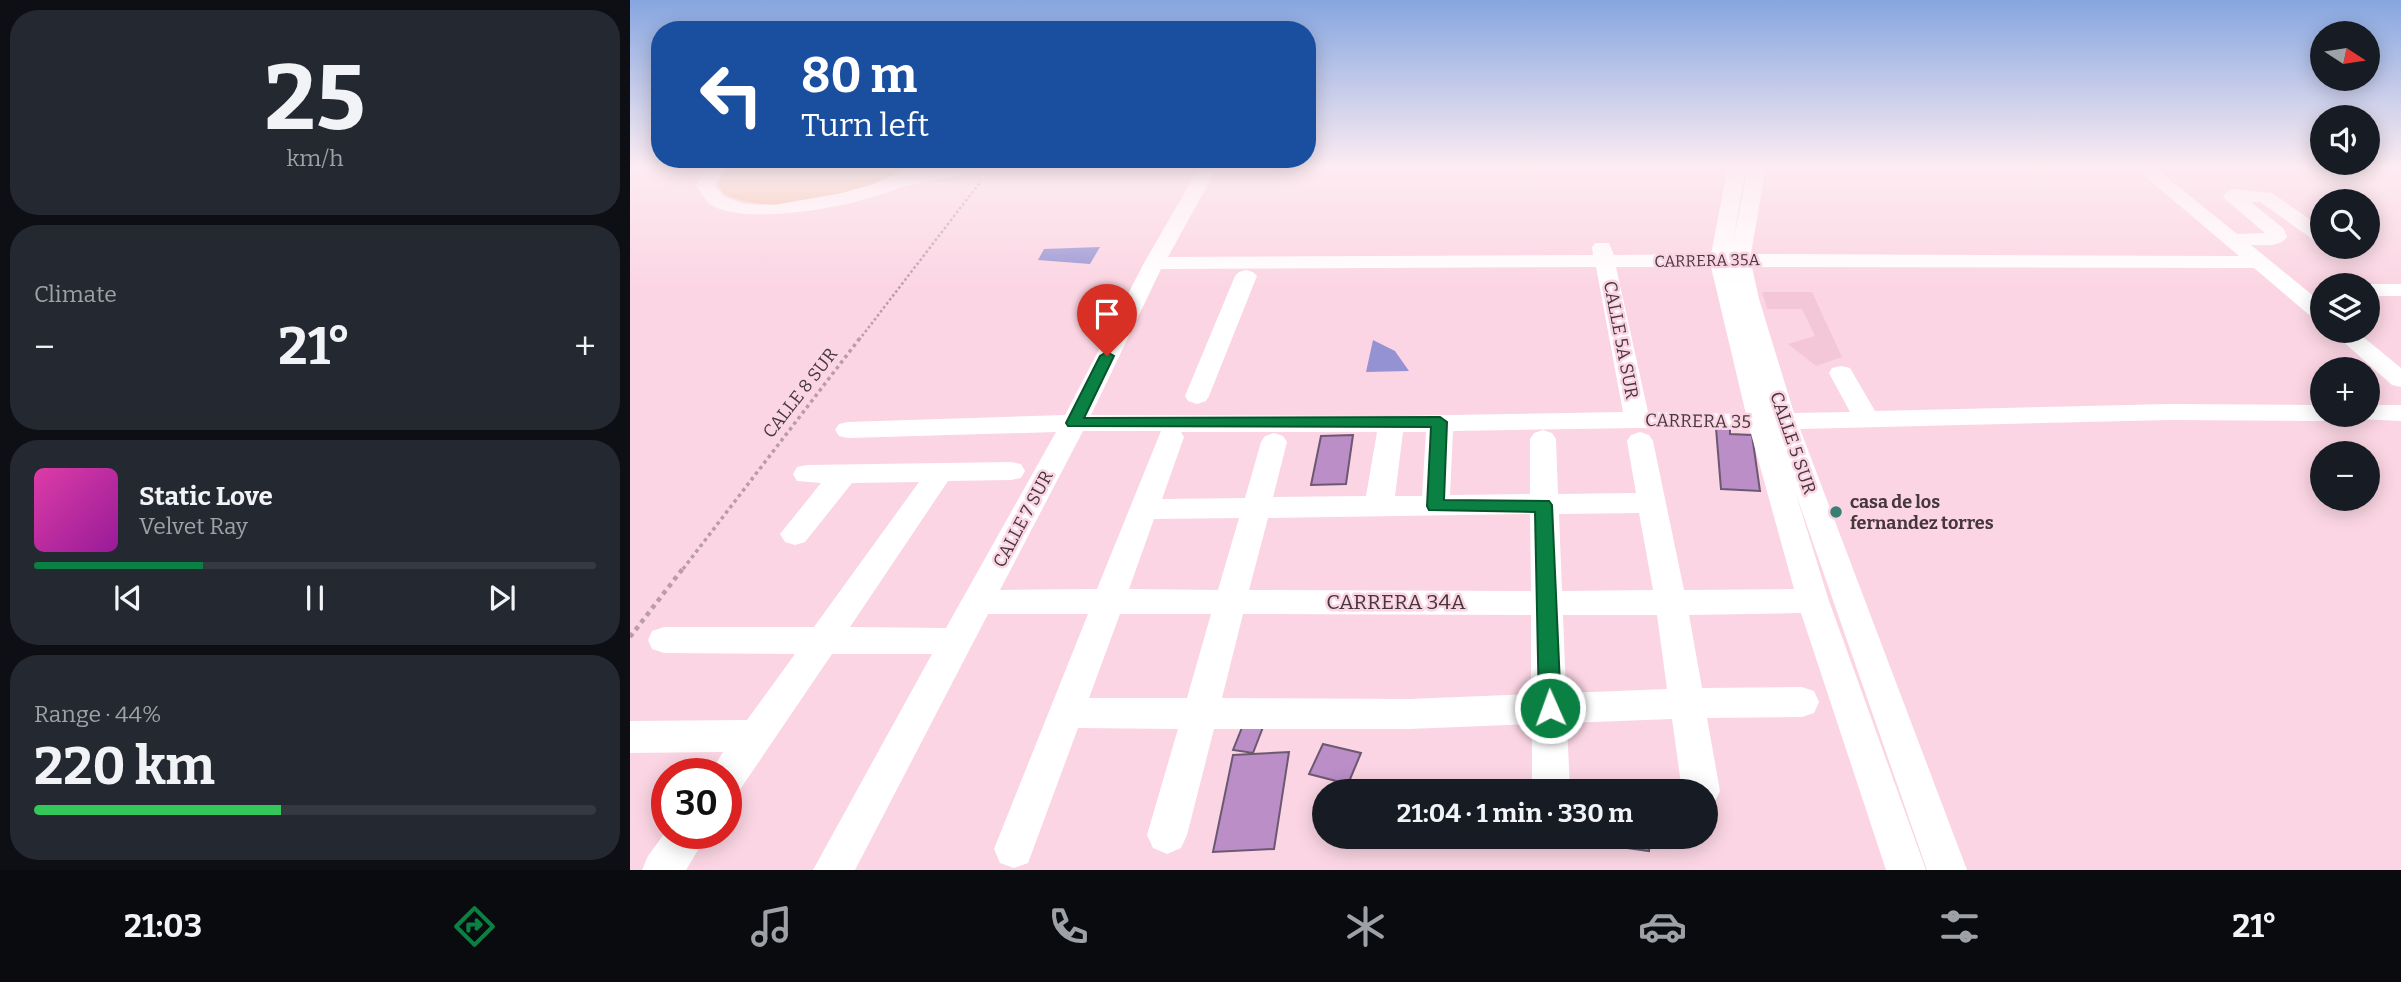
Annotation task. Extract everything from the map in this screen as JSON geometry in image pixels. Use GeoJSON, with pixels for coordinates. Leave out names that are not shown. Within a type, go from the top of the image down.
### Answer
{"type":"FeatureCollection","features":[{"type":"Feature","properties":{"kind":"street"},"geometry":{"type":"LineString","coordinates":[[745,207],[759,209],[794,207]]}},
{"type":"Feature","properties":{"kind":"street","name":"CALLE 7 SUR"},"geometry":{"type":"LineString","coordinates":[[833,870],[1074,423],[1138,280],[1184,207]]}},
{"type":"Feature","properties":{"kind":"street","name":"CALLE 5 SUR"},"geometry":{"type":"LineString","coordinates":[[1734,207],[1730,259],[1748,299],[1772,422],[1813,601],[1906,870]]}},
{"type":"Feature","properties":{"kind":"street","name":"CALLE 5 SUR"},"geometry":{"type":"LineString","coordinates":[[1730,259],[1745,207]]}},
{"type":"Feature","properties":{"kind":"street"},"geometry":{"type":"LineString","coordinates":[[2191,207],[2310,304]]}},
{"type":"Feature","properties":{"kind":"street"},"geometry":{"type":"LineString","coordinates":[[2232,240],[2277,237],[2277,233],[2246,207]]}},
{"type":"Feature","properties":{"kind":"street"},"geometry":{"type":"LineString","coordinates":[[2278,207],[2310,229]]}},
{"type":"Feature","properties":{"kind":"street","name":"CARRERA 35A"},"geometry":{"type":"LineString","coordinates":[[1138,280],[1333,257],[1416,267],[1604,254],[1730,259],[2260,262]]}},
{"type":"Feature","properties":{"kind":"street","name":"CALLE 5A SUR"},"geometry":{"type":"LineString","coordinates":[[1604,254],[1671,604],[1700,779]]}},
{"type":"Feature","properties":{"kind":"street"},"geometry":{"type":"LineString","coordinates":[[1197,396],[1246,276]]}},
{"type":"Feature","properties":{"kind":"street"},"geometry":{"type":"LineString","coordinates":[[2380,290],[2401,289]]}},
{"type":"Feature","properties":{"kind":"street"},"geometry":{"type":"LineString","coordinates":[[2357,343],[2374,357]]}},
{"type":"Feature","properties":{"kind":"street"},"geometry":{"type":"LineString","coordinates":[[2380,359],[2401,359]]}},
{"type":"Feature","properties":{"kind":"street"},"geometry":{"type":"LineString","coordinates":[[2380,362],[2401,380]]}},
{"type":"Feature","properties":{"kind":"street"},"geometry":{"type":"LineString","coordinates":[[1841,373],[1866,418]]}},
{"type":"Feature","properties":{"kind":"street"},"geometry":{"type":"LineString","coordinates":[[2170,412],[2191,435]]}},
{"type":"Feature","properties":{"kind":"street","name":"CARRERA 35"},"geometry":{"type":"LineString","coordinates":[[848,430],[1074,423],[1440,422],[1639,430],[1866,418],[2170,412],[2310,413]]}},
{"type":"Feature","properties":{"kind":"street"},"geometry":{"type":"LineString","coordinates":[[2380,413],[2401,413]]}},
{"type":"Feature","properties":{"kind":"street"},"geometry":{"type":"LineString","coordinates":[[1983,416],[1999,437]]}},
{"type":"Feature","properties":{"kind":"street"},"geometry":{"type":"LineString","coordinates":[[1435,506],[1440,422]]}},
{"type":"Feature","properties":{"kind":"street","name":"CALLE 5 SUR"},"geometry":{"type":"LineString","coordinates":[[1772,422],[1947,870]]}},
{"type":"Feature","properties":{"kind":"street"},"geometry":{"type":"LineString","coordinates":[[1378,507],[1391,424]]}},
{"type":"Feature","properties":{"kind":"street"},"geometry":{"type":"LineString","coordinates":[[1014,849],[1171,438]]}},
{"type":"Feature","properties":{"kind":"street"},"geometry":{"type":"LineString","coordinates":[[1543,439],[1550,779]]}},
{"type":"Feature","properties":{"kind":"street"},"geometry":{"type":"LineString","coordinates":[[1167,835],[1233,602],[1274,442]]}},
{"type":"Feature","properties":{"kind":"street"},"geometry":{"type":"LineString","coordinates":[[807,474],[1012,471]]}},
{"type":"Feature","properties":{"kind":"street"},"geometry":{"type":"LineString","coordinates":[[795,534],[844,474]]}},
{"type":"Feature","properties":{"kind":"street"},"geometry":{"type":"LineString","coordinates":[[741,758],[939,474]]}},
{"type":"Feature","properties":{"kind":"street"},"geometry":{"type":"LineString","coordinates":[[1142,509],[1652,503]]}},
{"type":"Feature","properties":{"kind":"street","name":"CARRERA 34A"},"geometry":{"type":"LineString","coordinates":[[978,602],[1546,601],[1671,604],[1813,601]]}},
{"type":"Feature","properties":{"kind":"street"},"geometry":{"type":"LineString","coordinates":[[664,640],[958,640]]}},
{"type":"Feature","properties":{"kind":"street"},"geometry":{"type":"LineString","coordinates":[[1065,713],[1409,714],[1687,703],[1802,702]]}},
{"type":"Feature","properties":{"kind":"street"},"geometry":{"type":"LineString","coordinates":[[635,742],[756,736]]}},
{"type":"Feature","properties":{"kind":"street"},"geometry":{"type":"LineString","coordinates":[[662,870],[677,849]]}},
{"type":"Feature","properties":{"kind":"path","name":"CALLE 8 SUR"},"geometry":{"type":"LineString","coordinates":[[630,637],[950,207]]}},
{"type":"Feature","properties":{"kind":"shaded area"},"geometry":{"type":"Polygon","coordinates":[[[1762,292],[1812,292],[1842,357],[1816,366],[1788,344],[1815,336],[1802,309],[1767,309],[1762,292]]]}},
{"type":"Feature","properties":{"kind":"water"},"geometry":{"type":"Polygon","coordinates":[[[1100,247],[1090,264],[1038,260],[1044,249],[1100,247]]]}},
{"type":"Feature","properties":{"kind":"water"},"geometry":{"type":"Polygon","coordinates":[[[1373,340],[1395,351],[1409,371],[1366,372],[1373,340]]]}},
{"type":"Feature","properties":{"kind":"building"},"geometry":{"type":"Polygon","coordinates":[[[1716,428],[1730,429],[1730,434],[1752,435],[1760,491],[1721,489],[1716,428]]]}},
{"type":"Feature","properties":{"kind":"building"},"geometry":{"type":"Polygon","coordinates":[[[1353,435],[1346,484],[1311,485],[1321,436],[1353,435]]]}},
{"type":"Feature","properties":{"kind":"building"},"geometry":{"type":"Polygon","coordinates":[[[1243,725],[1263,727],[1253,753],[1233,750],[1243,725]]]}},
{"type":"Feature","properties":{"kind":"building"},"geometry":{"type":"Polygon","coordinates":[[[1323,744],[1361,753],[1350,779],[1328,779],[1309,774],[1323,744]]]}},
{"type":"Feature","properties":{"kind":"building"},"geometry":{"type":"Polygon","coordinates":[[[1289,752],[1274,849],[1213,852],[1233,755],[1289,752]]]}},
{"type":"Feature","properties":{"kind":"place","name":"casa de los fernandez torres"},"geometry":{"type":"Point","coordinates":[1836,512]}},
{"type":"Feature","properties":{"kind":"route"},"geometry":{"type":"LineString","coordinates":[[1107,356],[1074,423],[1440,422],[1435,506],[1543,505],[1550,708]]}}]}
